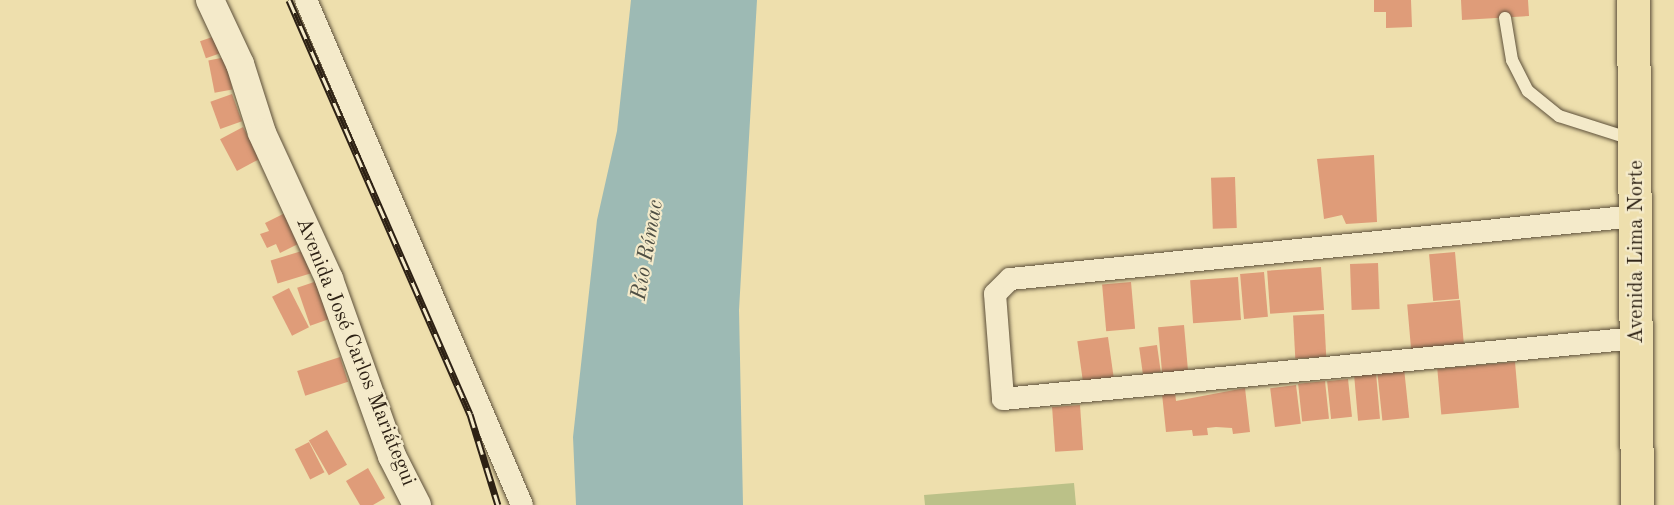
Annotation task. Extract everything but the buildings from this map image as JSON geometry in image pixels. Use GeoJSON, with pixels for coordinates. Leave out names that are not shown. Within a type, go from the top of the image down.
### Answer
{"type":"FeatureCollection","features":[{"type":"Feature","properties":{"kind":"highway","name":"Avenida Lima Norte"},"geometry":{"type":"LineString","coordinates":[[1634,0],[1637,505]]}},
{"type":"Feature","properties":{"kind":"street","name":"Avenida José Carlos Mariátegui"},"geometry":{"type":"LineString","coordinates":[[210,0],[240,64],[262,133],[329,279],[392,456],[417,505]]}},
{"type":"Feature","properties":{"kind":"street"},"geometry":{"type":"LineString","coordinates":[[306,0],[522,505]]}},
{"type":"Feature","properties":{"kind":"street"},"geometry":{"type":"LineString","coordinates":[[1635,216],[1010,279],[995,294],[1002,399],[1637,338]]}},
{"type":"Feature","properties":{"kind":"lane"},"geometry":{"type":"LineString","coordinates":[[1505,18],[1512,60],[1528,91],[1559,116],[1636,141]]}},
{"type":"Feature","properties":{"kind":"green space"},"geometry":{"type":"Polygon","coordinates":[[[1074,483],[1076,505],[925,505],[924,495],[1074,483]]]}},
{"type":"Feature","properties":{"kind":"water","name":"Río Rímac"},"geometry":{"type":"Polygon","coordinates":[[[631,0],[757,0],[739,310],[743,505],[576,505],[573,437],[597,220],[617,131],[631,0]]]}},
{"type":"Feature","properties":{"kind":"railway"},"geometry":{"type":"LineString","coordinates":[[289,0],[470,414],[498,505]]}}]}
